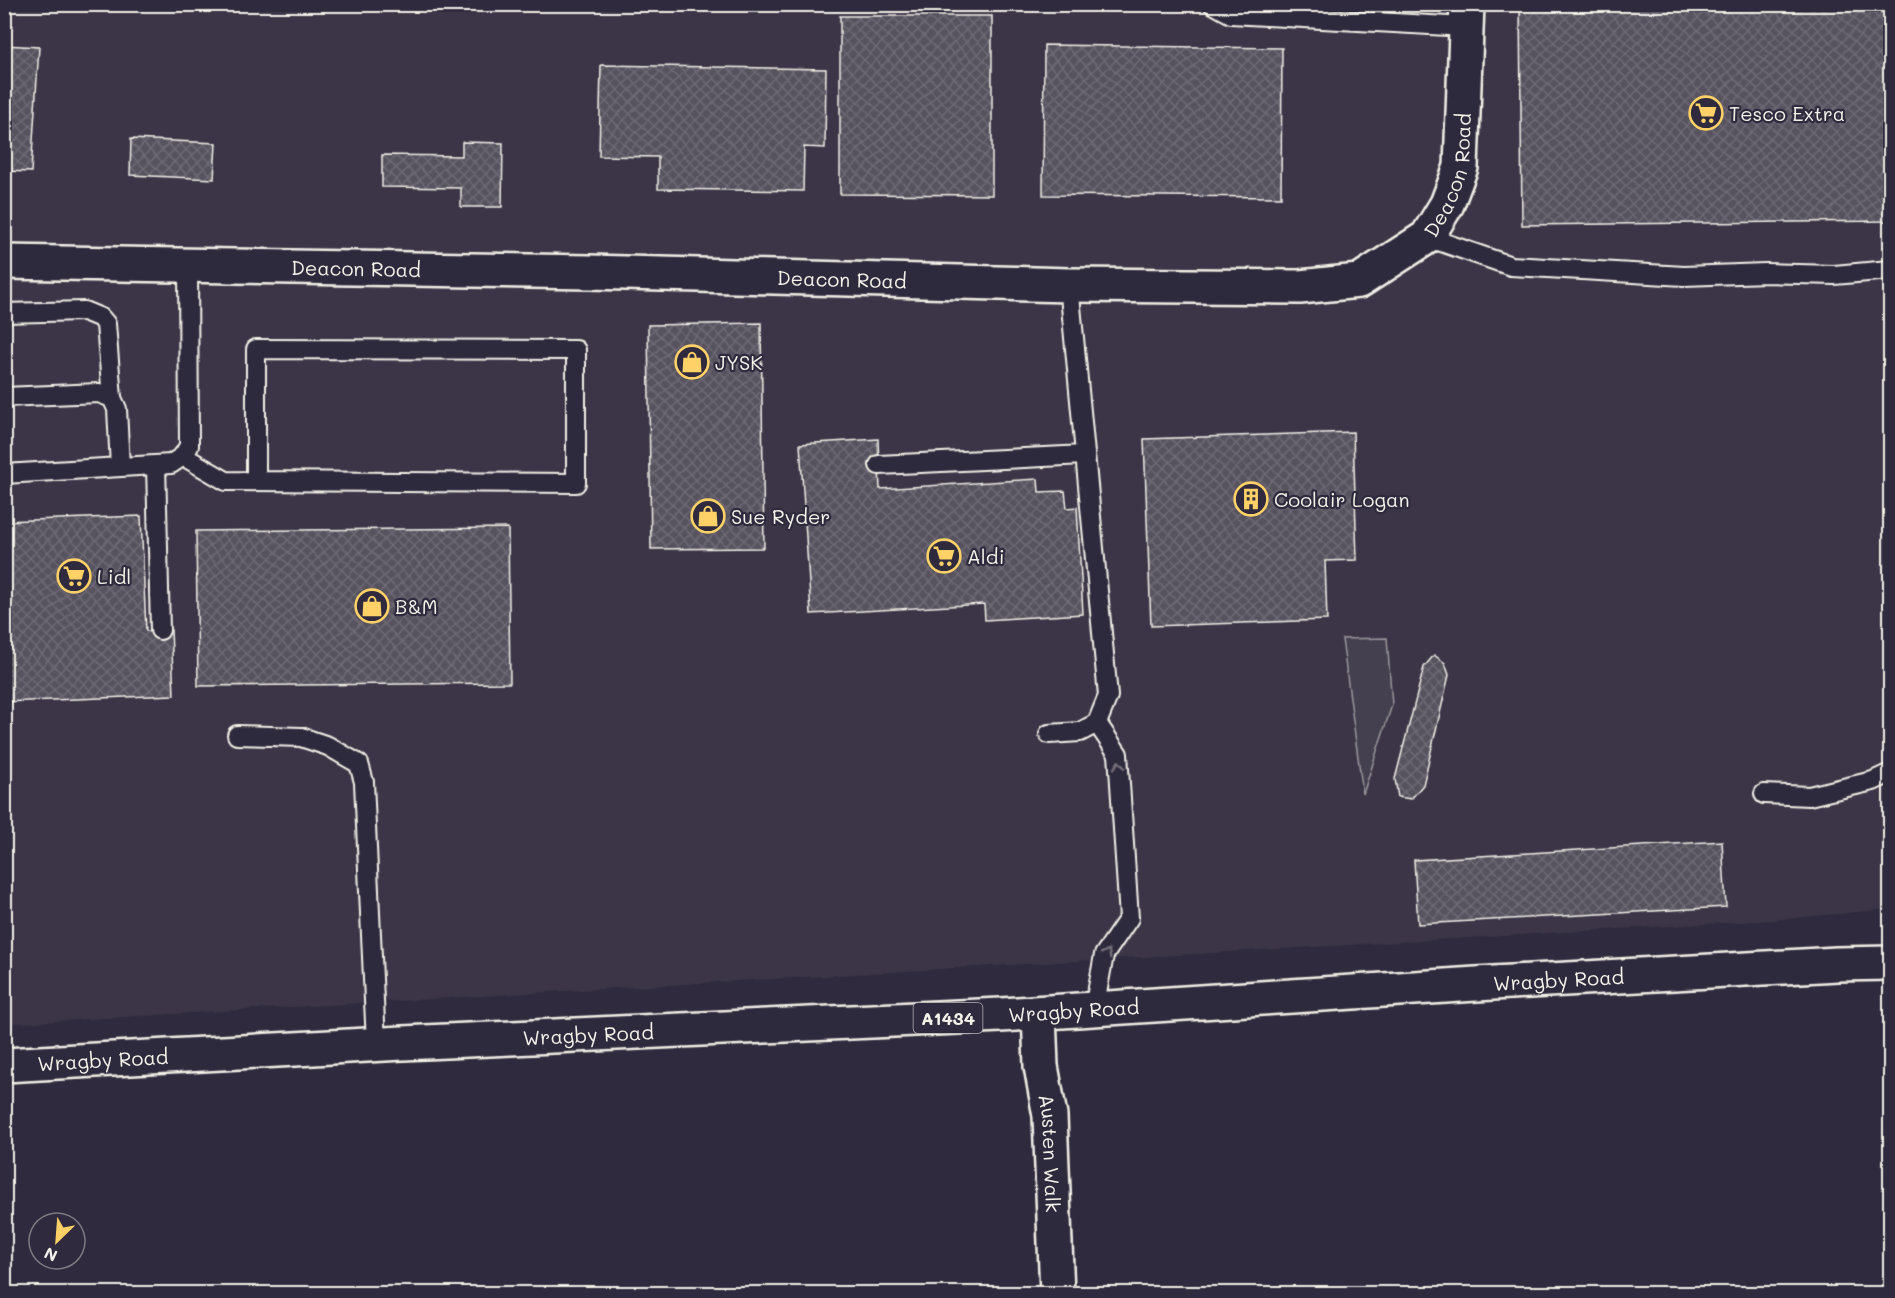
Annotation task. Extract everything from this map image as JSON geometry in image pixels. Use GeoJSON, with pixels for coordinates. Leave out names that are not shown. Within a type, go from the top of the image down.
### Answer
{"type":"FeatureCollection","features":[{"type":"Feature","properties":{"kind":"street","name":"Deacon Road"},"geometry":{"type":"LineString","coordinates":[[4,262],[577,272],[1068,285],[1300,287],[1359,281],[1427,237],[1447,204],[1461,167],[1466,16]]}},
{"type":"Feature","properties":{"kind":"street","name":"Wragby Road"},"geometry":{"type":"LineString","coordinates":[[4,1065],[376,1044],[1039,1013],[1476,984],[1826,964],[1890,963]]}},
{"type":"Feature","properties":{"kind":"street","name":"Austen Walk"},"geometry":{"type":"LineString","coordinates":[[1039,1013],[1041,1066],[1050,1116],[1057,1293]]}},
{"type":"Feature","properties":{"kind":"lane"},"geometry":{"type":"LineString","coordinates":[[1213,4],[1231,14],[1466,16]]}},
{"type":"Feature","properties":{"kind":"lane"},"geometry":{"type":"LineString","coordinates":[[1427,237],[1511,266],[1684,276],[1766,273],[1834,275],[1890,270]]}},
{"type":"Feature","properties":{"kind":"lane"},"geometry":{"type":"LineString","coordinates":[[4,474],[171,464],[183,456],[189,446],[188,265]]}},
{"type":"Feature","properties":{"kind":"lane"},"geometry":{"type":"LineString","coordinates":[[1049,734],[1080,732],[1096,723],[1108,696],[1068,285]]}},
{"type":"Feature","properties":{"kind":"lane"},"geometry":{"type":"LineString","coordinates":[[4,313],[84,310],[101,318],[106,324],[112,398],[117,409],[120,467]]}},
{"type":"Feature","properties":{"kind":"lane"},"geometry":{"type":"LineString","coordinates":[[183,456],[226,481],[576,483],[576,350],[256,349],[256,481]]}},
{"type":"Feature","properties":{"kind":"lane"},"geometry":{"type":"LineString","coordinates":[[4,397],[99,393],[112,398]]}},
{"type":"Feature","properties":{"kind":"lane"},"geometry":{"type":"LineString","coordinates":[[879,465],[1085,455]]}},
{"type":"Feature","properties":{"kind":"lane"},"geometry":{"type":"LineString","coordinates":[[156,465],[160,630]]}},
{"type":"Feature","properties":{"kind":"lane"},"geometry":{"type":"LineString","coordinates":[[1094,1009],[1104,955],[1129,918],[1118,754],[1096,723]]}},
{"type":"Feature","properties":{"kind":"lane"},"geometry":{"type":"LineString","coordinates":[[237,735],[301,737],[328,746],[359,764],[364,782],[376,1044]]}},
{"type":"Feature","properties":{"kind":"lane"},"geometry":{"type":"LineString","coordinates":[[1764,794],[1809,796],[1890,775]]}},
{"type":"Feature","properties":{"kind":"shaded area"},"geometry":{"type":"Polygon","coordinates":[[[5,5],[1890,5],[1890,909],[1774,920],[5,1024],[5,5]]]}},
{"type":"Feature","properties":{"kind":"shaded area"},"geometry":{"type":"Polygon","coordinates":[[[1387,638],[1392,705],[1363,794],[1342,639],[1387,638]]]}},
{"type":"Feature","properties":{"kind":"building","name":"Tesco Extra"},"geometry":{"type":"Polygon","coordinates":[[[1520,4],[1890,4],[1890,221],[1522,225],[1520,4]]]}},
{"type":"Feature","properties":{"kind":"building"},"geometry":{"type":"Polygon","coordinates":[[[840,16],[992,16],[992,195],[840,194],[840,16]]]}},
{"type":"Feature","properties":{"kind":"building"},"geometry":{"type":"Polygon","coordinates":[[[4,45],[39,47],[31,172],[4,171],[4,45]]]}},
{"type":"Feature","properties":{"kind":"building"},"geometry":{"type":"Polygon","coordinates":[[[1044,45],[1282,48],[1281,197],[1043,195],[1044,45]]]}},
{"type":"Feature","properties":{"kind":"building"},"geometry":{"type":"Polygon","coordinates":[[[601,65],[826,69],[825,148],[804,147],[803,191],[658,189],[658,157],[599,156],[601,65]]]}},
{"type":"Feature","properties":{"kind":"building"},"geometry":{"type":"Polygon","coordinates":[[[131,139],[216,143],[214,179],[130,175],[131,139]]]}},
{"type":"Feature","properties":{"kind":"building"},"geometry":{"type":"Polygon","coordinates":[[[462,142],[503,143],[502,207],[461,207],[461,188],[382,187],[382,155],[462,156],[462,142]]]}},
{"type":"Feature","properties":{"kind":"building"},"geometry":{"type":"Polygon","coordinates":[[[761,323],[764,548],[651,549],[648,325],[761,323]]]}},
{"type":"Feature","properties":{"kind":"building","name":"Coolair Logan"},"geometry":{"type":"Polygon","coordinates":[[[1353,432],[1357,560],[1325,561],[1327,620],[1151,626],[1144,439],[1353,432]]]}},
{"type":"Feature","properties":{"kind":"building","name":"Aldi"},"geometry":{"type":"Polygon","coordinates":[[[878,439],[880,489],[1038,479],[1039,492],[1065,491],[1067,508],[1077,507],[1083,614],[985,620],[984,604],[811,614],[800,444],[878,439]]]}},
{"type":"Feature","properties":{"kind":"building","name":"Lidl"},"geometry":{"type":"Polygon","coordinates":[[[141,516],[146,631],[171,630],[174,695],[4,702],[4,521],[141,516]]]}},
{"type":"Feature","properties":{"kind":"building"},"geometry":{"type":"Polygon","coordinates":[[[508,528],[510,683],[198,686],[196,531],[508,528]]]}},
{"type":"Feature","properties":{"kind":"building"},"geometry":{"type":"Polygon","coordinates":[[[1434,655],[1445,663],[1449,675],[1423,785],[1411,799],[1398,797],[1395,779],[1424,667],[1434,655]]]}},
{"type":"Feature","properties":{"kind":"building"},"geometry":{"type":"Polygon","coordinates":[[[1722,841],[1726,907],[1418,924],[1414,860],[1722,841]]]}},
{"type":"Feature","properties":{"kind":"place","name":"Tesco Extra"},"geometry":{"type":"Point","coordinates":[1706,113]}},
{"type":"Feature","properties":{"kind":"place","name":"JYSK"},"geometry":{"type":"Point","coordinates":[692,362]}},
{"type":"Feature","properties":{"kind":"place","name":"Coolair Logan"},"geometry":{"type":"Point","coordinates":[1251,499]}},
{"type":"Feature","properties":{"kind":"place","name":"Sue Ryder"},"geometry":{"type":"Point","coordinates":[708,516]}},
{"type":"Feature","properties":{"kind":"place","name":"Aldi"},"geometry":{"type":"Point","coordinates":[944,556]}},
{"type":"Feature","properties":{"kind":"place","name":"Lidl"},"geometry":{"type":"Point","coordinates":[74,576]}},
{"type":"Feature","properties":{"kind":"place","name":"B&M"},"geometry":{"type":"Point","coordinates":[372,606]}}]}
